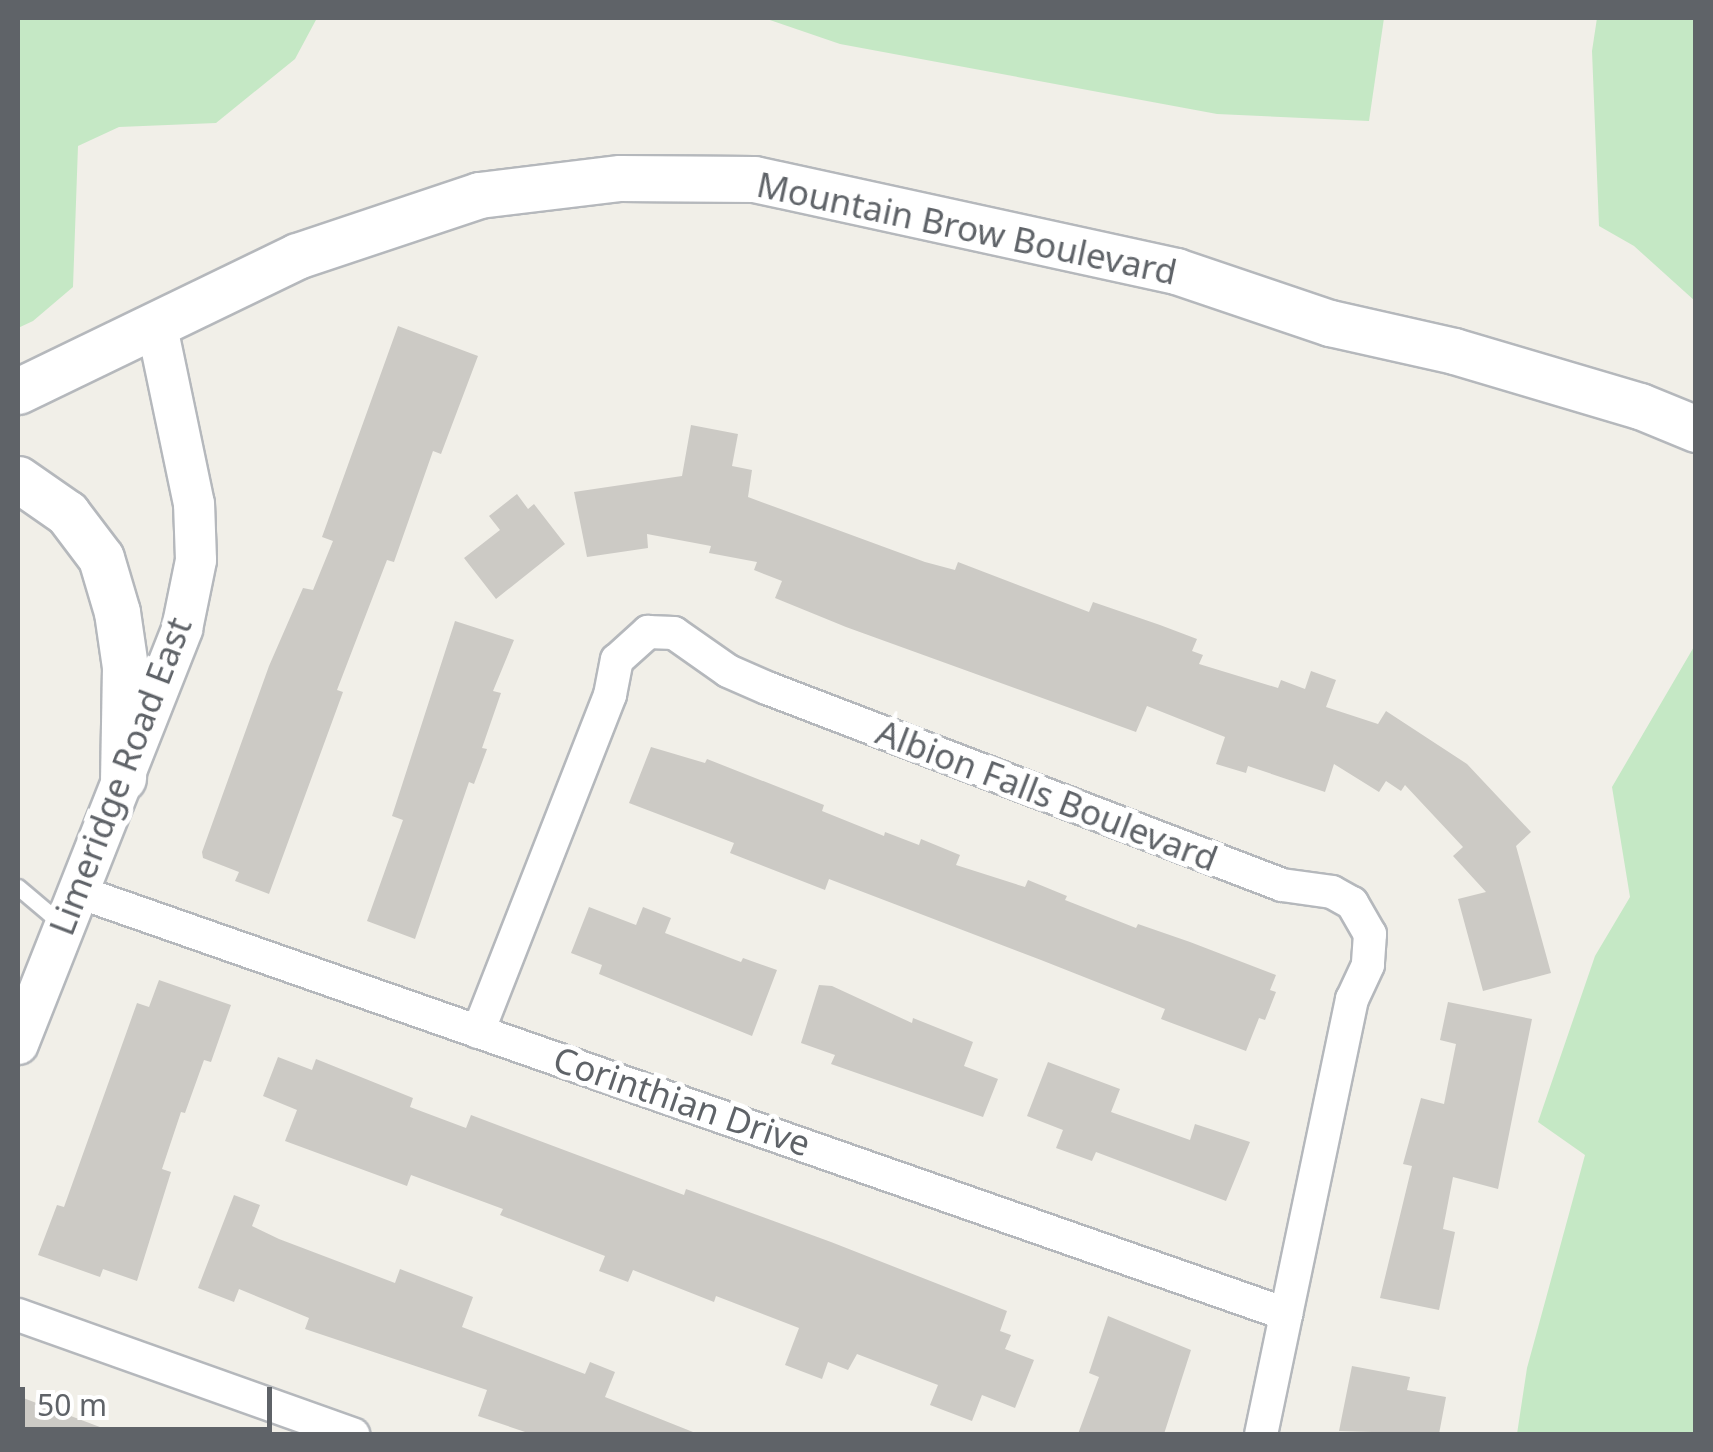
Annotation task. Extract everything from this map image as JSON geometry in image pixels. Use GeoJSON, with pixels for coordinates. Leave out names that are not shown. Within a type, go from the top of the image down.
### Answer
{"type":"FeatureCollection","features":[{"type":"Feature","properties":{"kind":"main road","name":"Mountain Brow Boulevard"},"geometry":{"type":"LineString","coordinates":[[18,391],[297,256],[479,195],[620,178],[754,178],[1176,271],[1330,323],[1454,351],[1621,400],[1696,429]]}},
{"type":"Feature","properties":{"kind":"main road"},"geometry":{"type":"LineString","coordinates":[[18,479],[67,514],[101,558],[125,666],[122,778]]}},
{"type":"Feature","properties":{"kind":"street","name":"Limeridge Road East"},"geometry":{"type":"LineString","coordinates":[[18,1044],[182,629],[196,560],[194,504],[157,327]]}},
{"type":"Feature","properties":{"kind":"street","name":"Albion Falls Boulevard"},"geometry":{"type":"LineString","coordinates":[[478,1032],[610,696],[617,660],[648,632],[674,633],[728,671],[767,688],[1282,885],[1332,892],[1352,903],[1370,934],[1368,965],[1352,999],[1261,1434]]}},
{"type":"Feature","properties":{"kind":"street","name":"Corinthian Drive"},"geometry":{"type":"LineString","coordinates":[[70,908],[478,1032],[1286,1314]]}},
{"type":"Feature","properties":{"kind":"street"},"geometry":{"type":"LineString","coordinates":[[18,1315],[352,1434]]}},
{"type":"Feature","properties":{"kind":"lane"},"geometry":{"type":"LineString","coordinates":[[18,887],[70,908]]}},
{"type":"Feature","properties":{"kind":"green space"},"geometry":{"type":"Polygon","coordinates":[[[18,18],[317,18],[295,59],[216,123],[119,127],[78,146],[73,287],[33,321],[18,328],[18,18]]]}},
{"type":"Feature","properties":{"kind":"green space"},"geometry":{"type":"Polygon","coordinates":[[[764,18],[1384,18],[1369,121],[1217,114],[840,44],[764,18]]]}},
{"type":"Feature","properties":{"kind":"green space"},"geometry":{"type":"Polygon","coordinates":[[[1597,18],[1695,18],[1695,301],[1634,246],[1599,226],[1592,51],[1597,18]]]}},
{"type":"Feature","properties":{"kind":"green space"},"geometry":{"type":"Polygon","coordinates":[[[1695,645],[1695,1434],[1517,1434],[1527,1368],[1585,1155],[1538,1122],[1595,956],[1630,897],[1612,787],[1695,645]]]}},
{"type":"Feature","properties":{"kind":"building"},"geometry":{"type":"Polygon","coordinates":[[[398,326],[478,356],[441,454],[433,451],[394,562],[387,560],[337,690],[343,692],[269,894],[235,881],[239,872],[203,858],[202,852],[269,666],[303,588],[313,590],[333,541],[322,537],[398,326]]]}},
{"type":"Feature","properties":{"kind":"building"},"geometry":{"type":"Polygon","coordinates":[[[691,425],[738,434],[732,466],[752,470],[748,497],[925,562],[955,570],[958,562],[1089,612],[1093,602],[1160,625],[1197,639],[1192,651],[1203,655],[1199,664],[1278,688],[1281,680],[1305,689],[1311,671],[1336,680],[1326,707],[1378,724],[1386,711],[1467,764],[1531,832],[1516,846],[1551,973],[1483,991],[1458,899],[1486,892],[1453,856],[1463,847],[1405,785],[1401,791],[1386,781],[1379,792],[1334,764],[1325,792],[1248,766],[1246,773],[1216,764],[1225,737],[1147,706],[1136,732],[846,627],[775,598],[782,581],[754,570],[757,562],[709,553],[711,546],[647,534],[648,548],[587,557],[574,492],[682,476],[691,425]]]}},
{"type":"Feature","properties":{"kind":"building"},"geometry":{"type":"Polygon","coordinates":[[[517,494],[528,509],[534,504],[565,544],[496,599],[464,558],[500,530],[489,516],[517,494]]]}},
{"type":"Feature","properties":{"kind":"building"},"geometry":{"type":"Polygon","coordinates":[[[455,621],[514,640],[493,691],[501,693],[482,748],[487,749],[474,784],[469,782],[415,939],[367,921],[403,820],[392,816],[455,621]]]}},
{"type":"Feature","properties":{"kind":"building"},"geometry":{"type":"Polygon","coordinates":[[[651,747],[705,763],[707,759],[824,805],[822,811],[884,836],[885,832],[919,845],[921,839],[960,855],[956,865],[1025,887],[1028,880],[1067,896],[1065,900],[1136,928],[1138,924],[1276,975],[1270,990],[1276,992],[1265,1020],[1259,1018],[1246,1051],[1161,1019],[1165,1009],[1041,960],[829,879],[825,890],[730,853],[734,843],[629,803],[651,747]]]}},
{"type":"Feature","properties":{"kind":"building"},"geometry":{"type":"Polygon","coordinates":[[[589,907],[636,925],[643,907],[671,918],[665,933],[741,962],[743,958],[777,970],[752,1036],[599,974],[602,965],[571,953],[589,907]]]}},
{"type":"Feature","properties":{"kind":"building"},"geometry":{"type":"Polygon","coordinates":[[[159,980],[231,1005],[211,1062],[204,1060],[185,1113],[181,1112],[162,1169],[171,1172],[137,1281],[103,1269],[100,1277],[38,1255],[57,1205],[64,1207],[137,1003],[149,1007],[159,980]]]}},
{"type":"Feature","properties":{"kind":"building"},"geometry":{"type":"Polygon","coordinates":[[[819,985],[832,986],[912,1023],[913,1018],[973,1042],[964,1066],[998,1079],[983,1117],[831,1064],[835,1055],[801,1043],[819,985]]]}},
{"type":"Feature","properties":{"kind":"building"},"geometry":{"type":"Polygon","coordinates":[[[1448,1002],[1532,1019],[1498,1189],[1453,1177],[1443,1229],[1455,1232],[1439,1310],[1380,1298],[1412,1166],[1403,1164],[1421,1098],[1444,1104],[1456,1044],[1440,1040],[1448,1002]]]}},
{"type":"Feature","properties":{"kind":"building"},"geometry":{"type":"Polygon","coordinates":[[[278,1057],[312,1070],[316,1059],[413,1098],[410,1107],[466,1128],[471,1115],[684,1195],[686,1189],[831,1242],[1007,1311],[1000,1331],[1011,1335],[1005,1349],[1034,1360],[1015,1408],[982,1395],[972,1421],[930,1405],[938,1385],[857,1354],[848,1370],[828,1362],[822,1379],[785,1365],[799,1328],[716,1296],[714,1302],[633,1270],[628,1282],[599,1271],[605,1256],[500,1215],[503,1209],[411,1175],[407,1186],[285,1141],[297,1110],[263,1096],[278,1057]]]}},
{"type":"Feature","properties":{"kind":"building"},"geometry":{"type":"Polygon","coordinates":[[[1048,1062],[1120,1089],[1111,1112],[1190,1140],[1195,1124],[1250,1142],[1226,1201],[1096,1152],[1092,1161],[1056,1148],[1063,1130],[1027,1116],[1048,1062]]]}},
{"type":"Feature","properties":{"kind":"building"},"geometry":{"type":"Polygon","coordinates":[[[234,1195],[260,1205],[252,1226],[395,1283],[400,1269],[473,1297],[462,1327],[585,1374],[590,1362],[615,1372],[605,1397],[698,1434],[531,1434],[478,1416],[487,1390],[305,1329],[309,1318],[239,1289],[234,1302],[198,1288],[234,1195]]]}},
{"type":"Feature","properties":{"kind":"building"},"geometry":{"type":"Polygon","coordinates":[[[1108,1316],[1191,1350],[1164,1434],[1078,1434],[1099,1377],[1089,1373],[1108,1316]]]}},
{"type":"Feature","properties":{"kind":"building"},"geometry":{"type":"Polygon","coordinates":[[[1352,1366],[1410,1377],[1407,1390],[1446,1397],[1439,1434],[1339,1431],[1352,1366]]]}},
{"type":"Feature","properties":{"kind":"building"},"geometry":{"type":"Polygon","coordinates":[[[18,1396],[113,1432],[18,1434],[18,1396]]]}}]}
